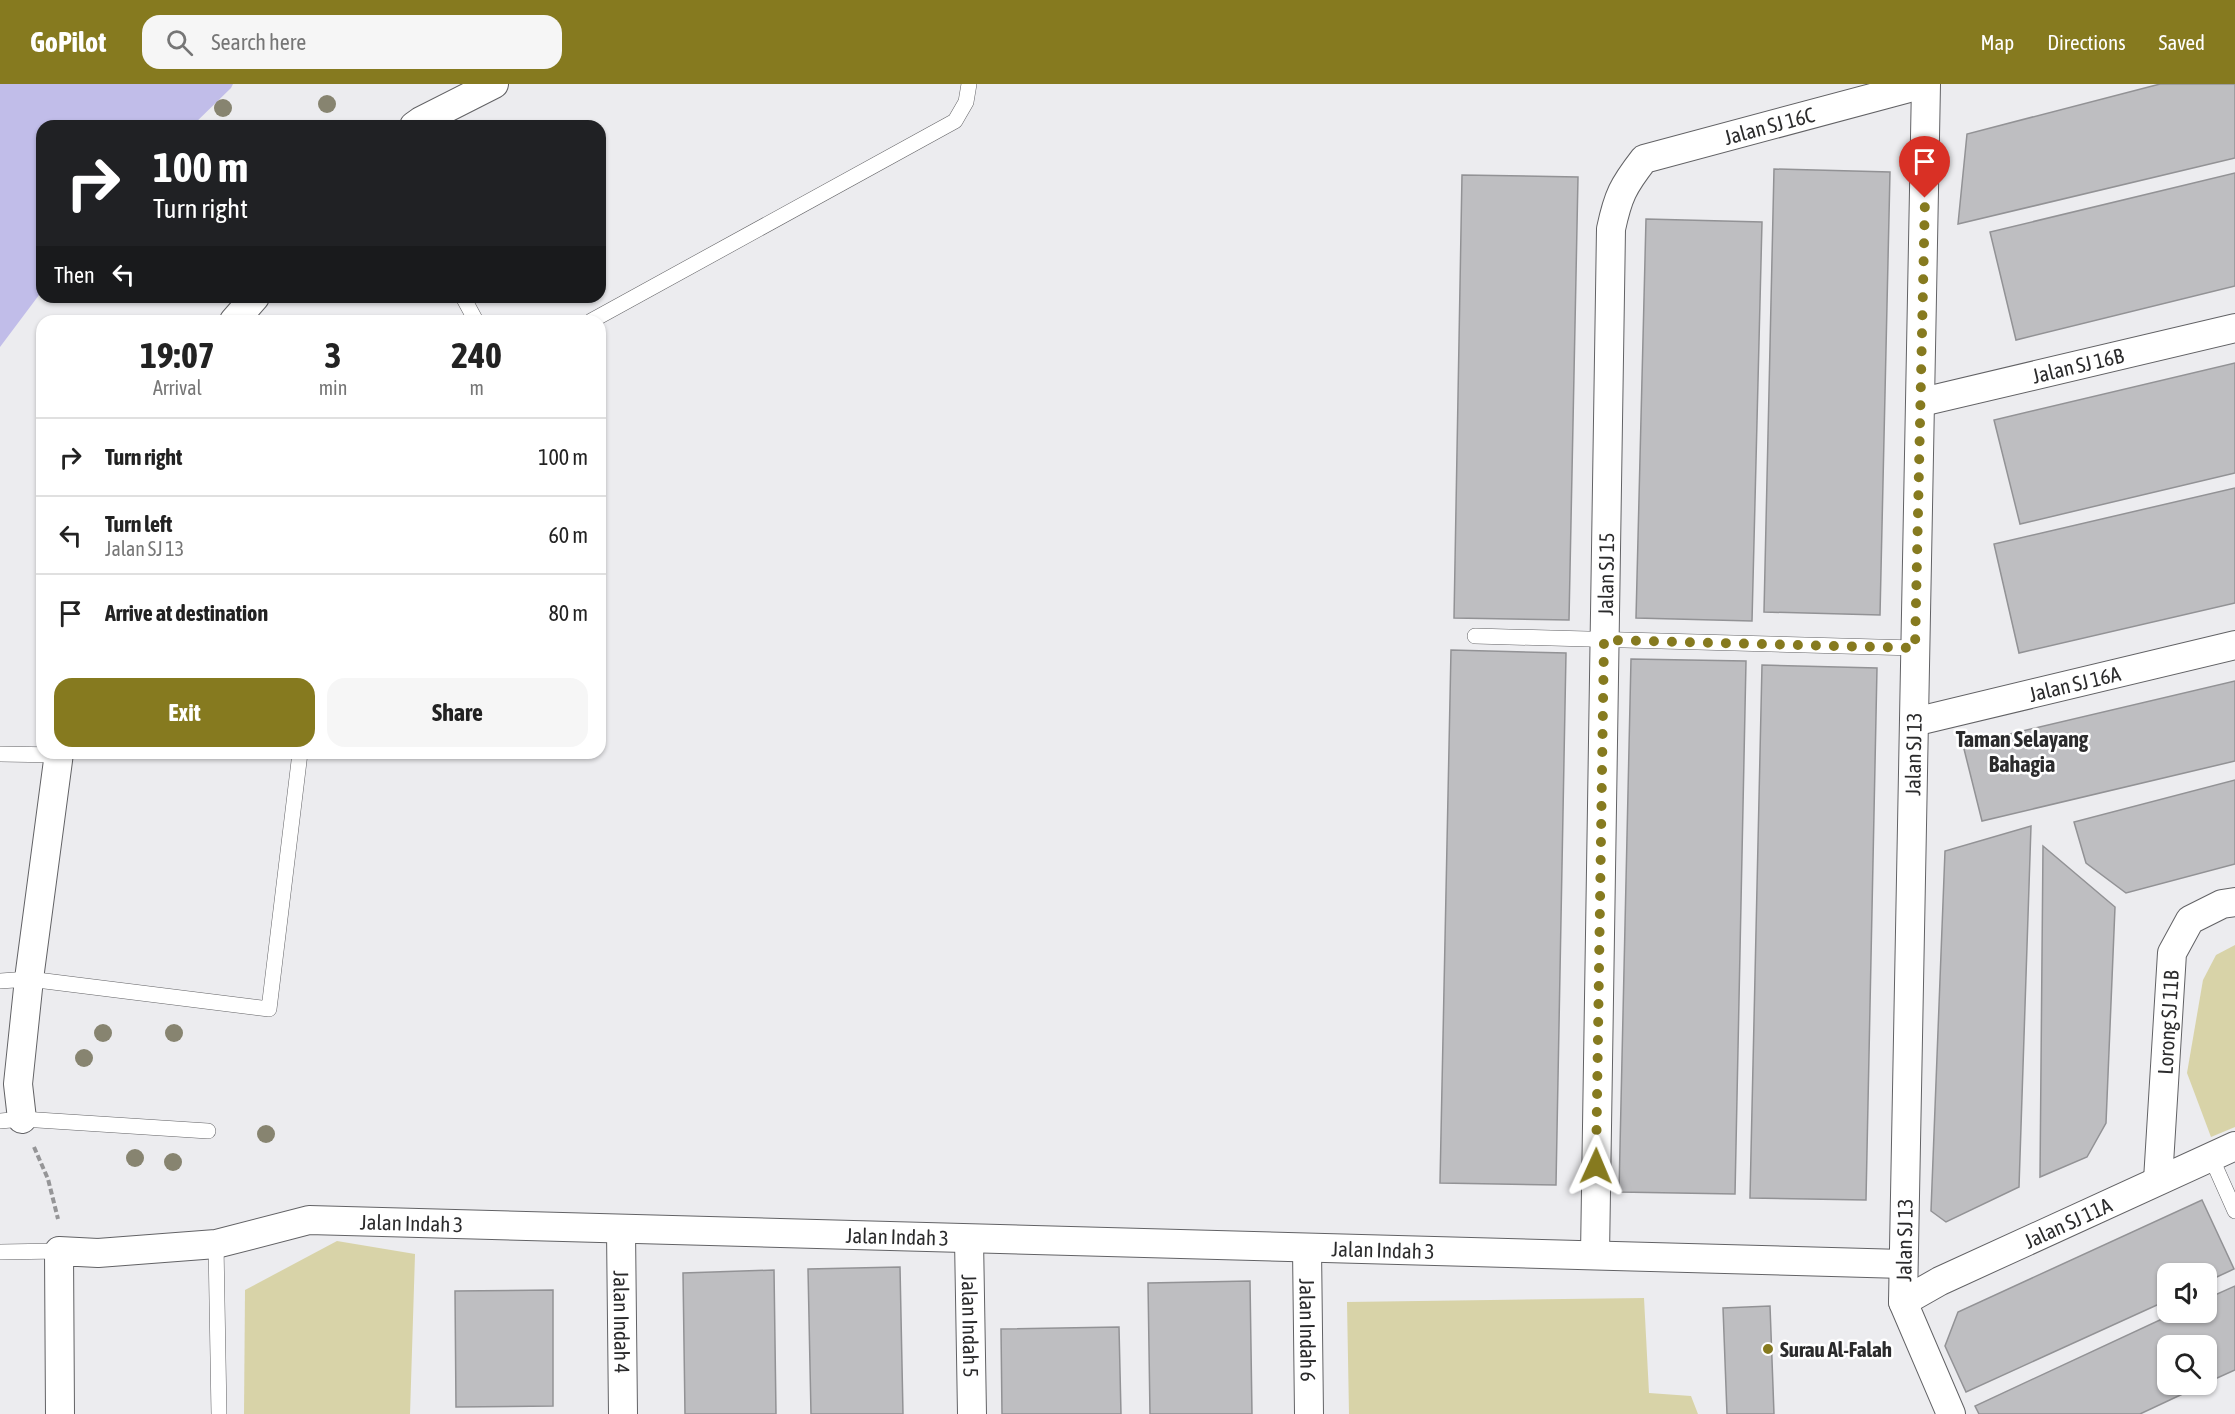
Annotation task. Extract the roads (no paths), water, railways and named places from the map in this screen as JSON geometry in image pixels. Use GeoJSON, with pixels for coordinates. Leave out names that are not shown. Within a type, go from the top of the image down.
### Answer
{"type":"FeatureCollection","features":[{"type":"Feature","properties":{"kind":"street"},"geometry":{"type":"LineString","coordinates":[[423,120],[494,84]]}},
{"type":"Feature","properties":{"kind":"street","name":"Jalan SJ 16C"},"geometry":{"type":"LineString","coordinates":[[1625,182],[1644,159],[1925,84]]}},
{"type":"Feature","properties":{"kind":"street","name":"Jalan SJ 13"},"geometry":{"type":"LineString","coordinates":[[1925,84],[1922,402],[1915,648],[1903,1302],[1951,1414]]}},
{"type":"Feature","properties":{"kind":"street","name":"Jalan SJ 15"},"geometry":{"type":"LineString","coordinates":[[1594,1256],[1611,229],[1616,205],[1625,182]]}},
{"type":"Feature","properties":{"kind":"street"},"geometry":{"type":"LineString","coordinates":[[239,315],[250,303]]}},
{"type":"Feature","properties":{"kind":"street","name":"Jalan SJ 16B"},"geometry":{"type":"LineString","coordinates":[[1922,402],[2235,328]]}},
{"type":"Feature","properties":{"kind":"street","name":"Jalan SJ 16A"},"geometry":{"type":"LineString","coordinates":[[1914,722],[2235,645]]}},
{"type":"Feature","properties":{"kind":"street"},"geometry":{"type":"LineString","coordinates":[[11,1120],[18,1084],[29,979],[58,759]]}},
{"type":"Feature","properties":{"kind":"street","name":"Lorong SJ 11B"},"geometry":{"type":"LineString","coordinates":[[2158,1180],[2172,953],[2190,920],[2222,904],[2235,902]]}},
{"type":"Feature","properties":{"kind":"street","name":"Jalan SJ 11A"},"geometry":{"type":"LineString","coordinates":[[1903,1302],[1940,1281],[2223,1152]]}},
{"type":"Feature","properties":{"kind":"street","name":"Jalan Indah 3"},"geometry":{"type":"LineString","coordinates":[[59,1251],[98,1253],[216,1244],[309,1220],[1903,1264]]}},
{"type":"Feature","properties":{"kind":"street","name":"Jalan Indah 4"},"geometry":{"type":"LineString","coordinates":[[621,1230],[624,1414]]}},
{"type":"Feature","properties":{"kind":"street","name":"Jalan Indah 5"},"geometry":{"type":"LineString","coordinates":[[969,1239],[972,1414]]}},
{"type":"Feature","properties":{"kind":"street","name":"Jalan Indah 6"},"geometry":{"type":"LineString","coordinates":[[1307,1248],[1309,1414]]}},
{"type":"Feature","properties":{"kind":"street"},"geometry":{"type":"LineString","coordinates":[[59,1251],[60,1414]]}},
{"type":"Feature","properties":{"kind":"lane"},"geometry":{"type":"LineString","coordinates":[[602,315],[955,121],[966,102],[969,84]]}},
{"type":"Feature","properties":{"kind":"lane"},"geometry":{"type":"LineString","coordinates":[[1475,636],[1915,648]]}},
{"type":"Feature","properties":{"kind":"lane"},"geometry":{"type":"LineString","coordinates":[[0,754],[36,754]]}},
{"type":"Feature","properties":{"kind":"lane"},"geometry":{"type":"LineString","coordinates":[[0,981],[29,979],[269,1009],[299,759]]}},
{"type":"Feature","properties":{"kind":"lane"},"geometry":{"type":"LineString","coordinates":[[11,1120],[208,1131]]}},
{"type":"Feature","properties":{"kind":"lane"},"geometry":{"type":"LineString","coordinates":[[2223,1152],[2235,1211]]}},
{"type":"Feature","properties":{"kind":"lane"},"geometry":{"type":"LineString","coordinates":[[216,1244],[219,1414]]}},
{"type":"Feature","properties":{"kind":"lane"},"geometry":{"type":"LineString","coordinates":[[0,1252],[59,1251]]}},
{"type":"Feature","properties":{"kind":"place","name":"Surau Al-Falah"},"geometry":{"type":"Point","coordinates":[1768,1349]}},
{"type":"Feature","properties":{"kind":"district","name":"Taman Selayang Bahagia"},"geometry":{"type":"Point","coordinates":[2022,752]}}]}
